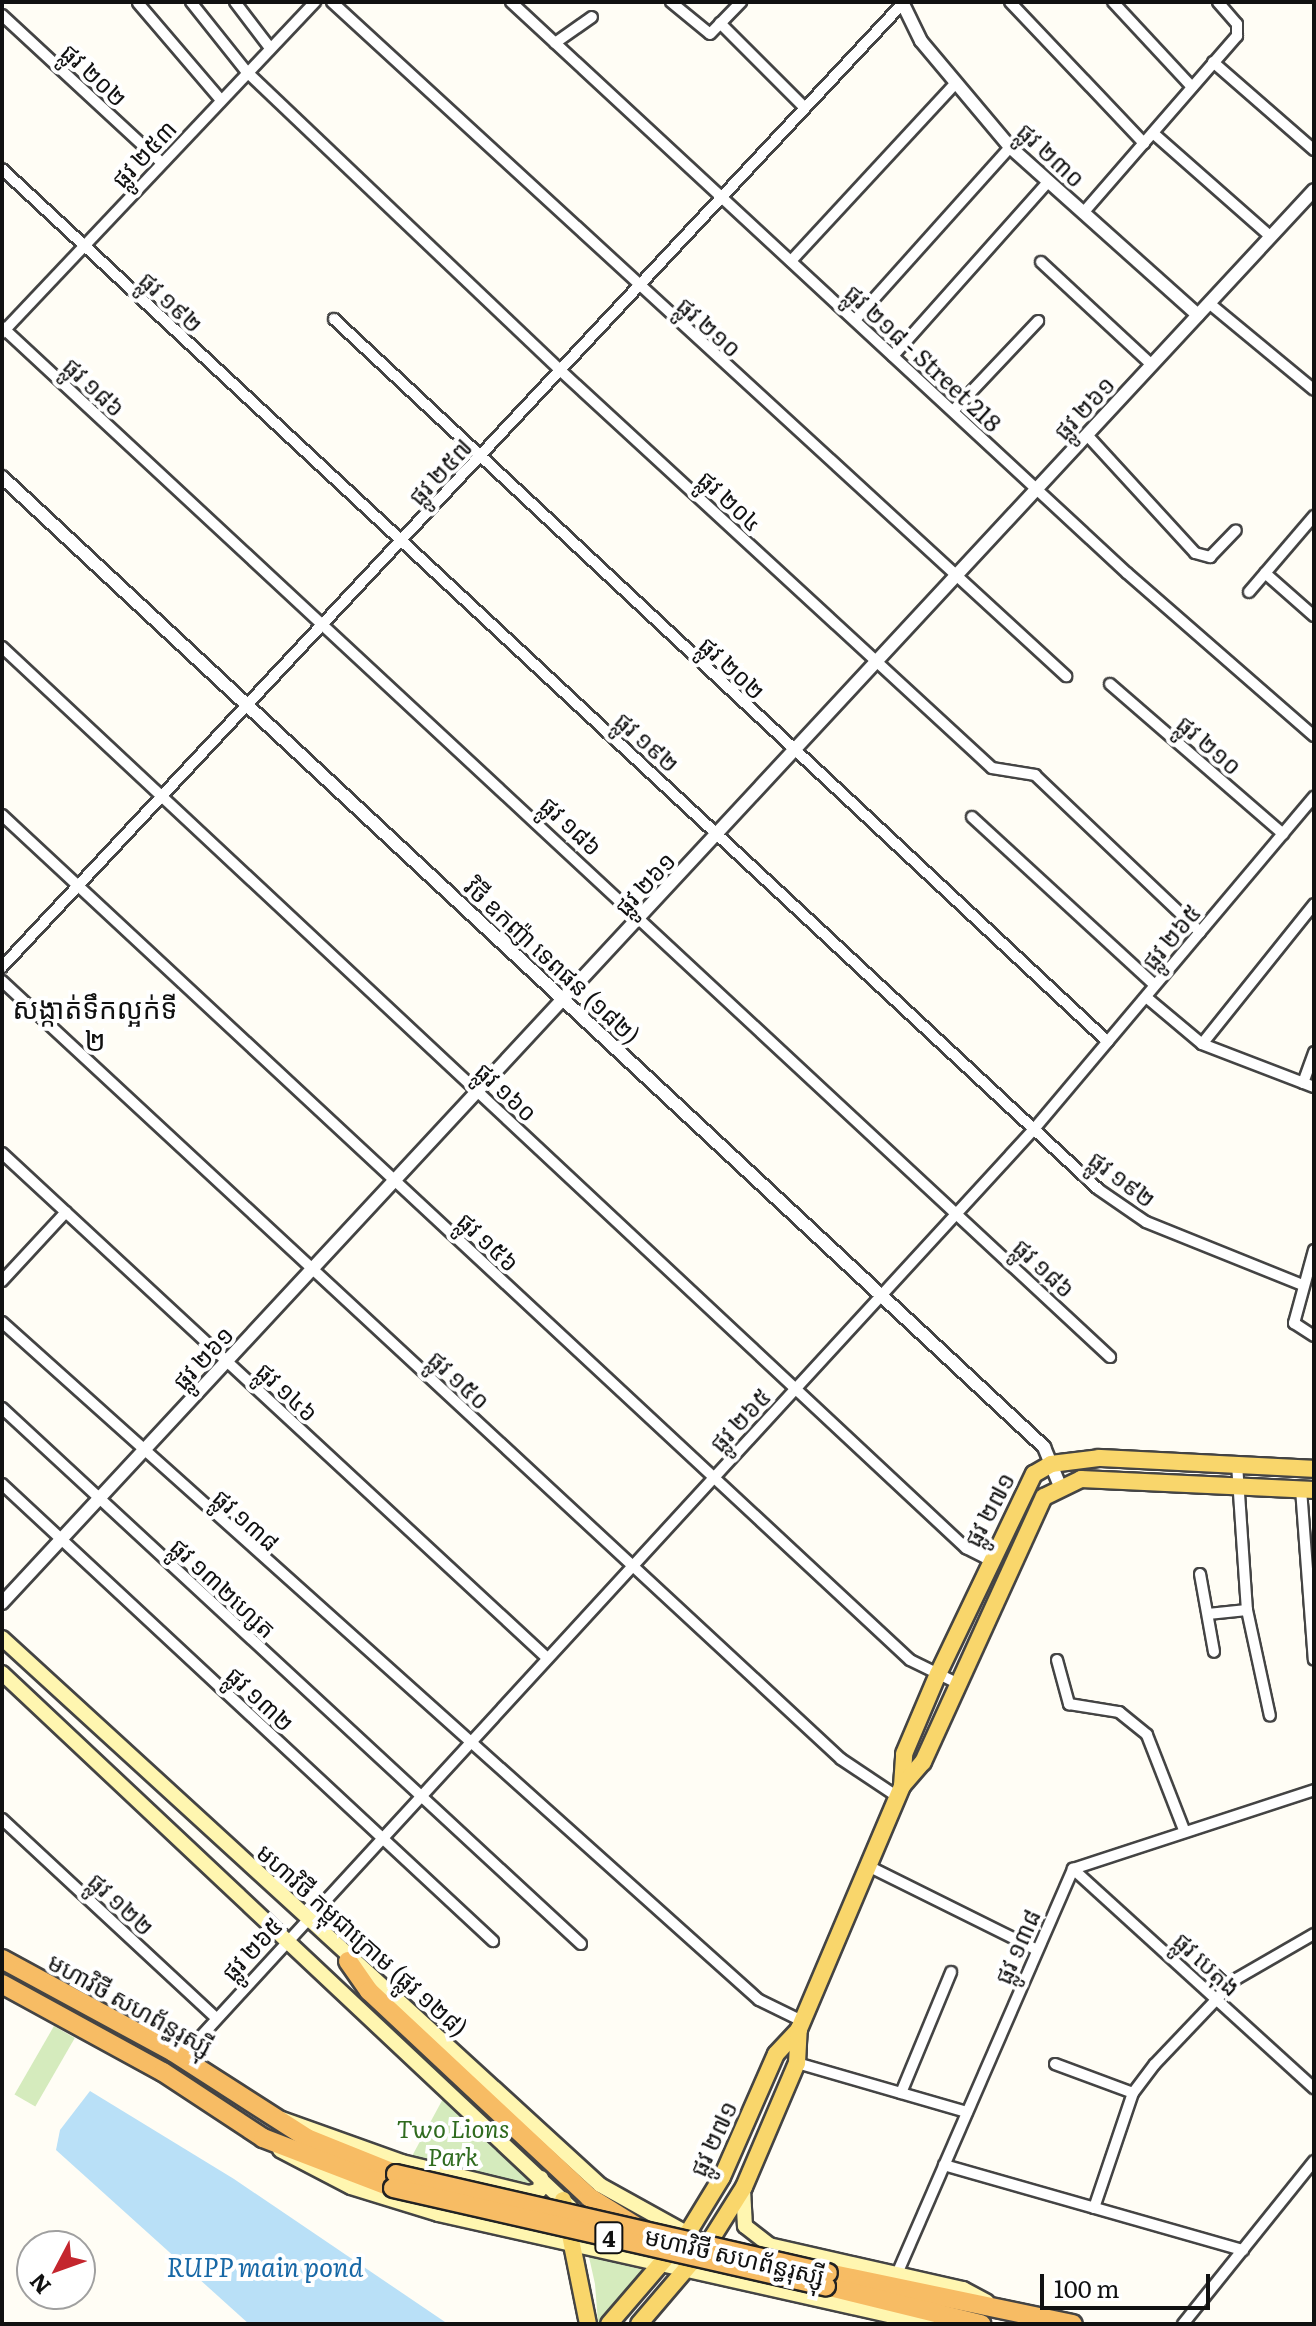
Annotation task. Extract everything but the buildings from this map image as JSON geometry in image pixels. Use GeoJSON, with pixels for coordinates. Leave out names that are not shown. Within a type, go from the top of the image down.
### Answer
{"type":"FeatureCollection","features":[{"type":"Feature","properties":{"kind":"highway","name":"មហាវិថី សហព័ន្ធរុស្ស៊ី"},"geometry":{"type":"LineString","coordinates":[[2,1959],[182,2057],[275,2117],[394,2181]]}},
{"type":"Feature","properties":{"kind":"highway"},"geometry":{"type":"LineString","coordinates":[[348,1961],[369,1991],[589,2197],[655,2235]]}},
{"type":"Feature","properties":{"kind":"highway","name":"មហាវិថី សហព័ន្ធរុស្ស៊ី"},"geometry":{"type":"LineString","coordinates":[[2,1984],[163,2072],[263,2138],[394,2181]]}},
{"type":"Feature","properties":{"kind":"highway","name":"4"},"geometry":{"type":"LineString","coordinates":[[394,2181],[655,2235],[827,2279]]}},
{"type":"Feature","properties":{"kind":"highway","name":"4"},"geometry":{"type":"LineString","coordinates":[[394,2181],[827,2279]]}},
{"type":"Feature","properties":{"kind":"highway","name":"មហាវិថី សហព័ន្ធរុស្ស៊ី"},"geometry":{"type":"LineString","coordinates":[[827,2279],[1073,2324]]}},
{"type":"Feature","properties":{"kind":"highway","name":"មហាវិថី សហព័ន្ធរុស្ស៊ី"},"geometry":{"type":"LineString","coordinates":[[827,2279],[981,2324]]}},
{"type":"Feature","properties":{"kind":"main road","name":"ផ្លូវ ២៧១"},"geometry":{"type":"LineString","coordinates":[[900,1792],[904,1754],[988,1559],[1026,1484],[1051,1464],[1237,1464],[1314,1469]]}},
{"type":"Feature","properties":{"kind":"main road"},"geometry":{"type":"LineString","coordinates":[[1060,1486],[1081,1479],[1308,1489]]}},
{"type":"Feature","properties":{"kind":"main road","name":"ផ្លូវ ២៧១"},"geometry":{"type":"LineString","coordinates":[[639,2324],[700,2255],[744,2187],[797,2063],[801,2025],[900,1792],[923,1762],[1030,1520],[1060,1486]]}},
{"type":"Feature","properties":{"kind":"main road","name":"មហាវិថី កម្ពុជាក្រោម (ផ្លូវ ១២៨)"},"geometry":{"type":"LineString","coordinates":[[2,1638],[348,1961],[379,1979],[621,2203],[689,2231]]}},
{"type":"Feature","properties":{"kind":"main road","name":"មហាវិថី កម្ពុជាក្រោម (ផ្លូវ ១២៨)"},"geometry":{"type":"LineString","coordinates":[[2,1673],[563,2200],[633,2257]]}},
{"type":"Feature","properties":{"kind":"main road","name":"ផ្លូវ ២៧១"},"geometry":{"type":"LineString","coordinates":[[609,2324],[689,2231],[722,2177],[776,2054],[801,2025]]}},
{"type":"Feature","properties":{"kind":"main road","name":"មហាវិថី សហព័ន្ធរុស្ស៊ី"},"geometry":{"type":"LineString","coordinates":[[275,2117],[402,2162],[529,2193]]}},
{"type":"Feature","properties":{"kind":"main road","name":"មហាវិថី សហព័ន្ធរុស្ស៊ី"},"geometry":{"type":"LineString","coordinates":[[263,2138],[351,2187],[512,2231],[922,2323]]}},
{"type":"Feature","properties":{"kind":"main road"},"geometry":{"type":"LineString","coordinates":[[512,2231],[533,2212],[529,2193],[540,2190],[541,2178]]}},
{"type":"Feature","properties":{"kind":"main road","name":"មហាវិថី សហព័ន្ធរុស្ស៊ី"},"geometry":{"type":"LineString","coordinates":[[744,2187],[741,2210],[755,2238],[963,2289],[998,2308]]}},
{"type":"Feature","properties":{"kind":"main road"},"geometry":{"type":"LineString","coordinates":[[563,2200],[576,2244],[588,2324]]}},
{"type":"Feature","properties":{"kind":"main road"},"geometry":{"type":"LineString","coordinates":[[689,2231],[700,2255]]}},
{"type":"Feature","properties":{"kind":"street","name":"ផ្លូវ ២០៤"},"geometry":{"type":"LineString","coordinates":[[191,2],[246,71],[560,370],[997,772],[1035,775],[1200,932]]}},
{"type":"Feature","properties":{"kind":"street"},"geometry":{"type":"LineString","coordinates":[[235,2],[270,48]]}},
{"type":"Feature","properties":{"kind":"street","name":"ផ្លូវ ២៥៣"},"geometry":{"type":"LineString","coordinates":[[3,330],[246,71],[315,2]]}},
{"type":"Feature","properties":{"kind":"street","name":"ផ្លូវ ២១០"},"geometry":{"type":"LineString","coordinates":[[332,2],[638,287],[1066,676]]}},
{"type":"Feature","properties":{"kind":"street","name":"ផ្លូវ ២១៨ - Street 218"},"geometry":{"type":"LineString","coordinates":[[511,2],[1037,490],[1314,736]]}},
{"type":"Feature","properties":{"kind":"street"},"geometry":{"type":"LineString","coordinates":[[671,2],[705,32],[720,23],[741,2]]}},
{"type":"Feature","properties":{"kind":"street"},"geometry":{"type":"LineString","coordinates":[[1010,2],[1144,143]]}},
{"type":"Feature","properties":{"kind":"street"},"geometry":{"type":"LineString","coordinates":[[1113,2],[1192,87]]}},
{"type":"Feature","properties":{"kind":"street"},"geometry":{"type":"LineString","coordinates":[[1083,213],[1239,31],[1218,2]]}},
{"type":"Feature","properties":{"kind":"street"},"geometry":{"type":"LineString","coordinates":[[138,3],[220,99]]}},
{"type":"Feature","properties":{"kind":"street","name":"ផ្លូវ ២៥៧"},"geometry":{"type":"LineString","coordinates":[[2,967],[903,3]]}},
{"type":"Feature","properties":{"kind":"street","name":"ផ្លូវ ២៣០"},"geometry":{"type":"LineString","coordinates":[[903,3],[955,84],[1010,147],[1198,315]]}},
{"type":"Feature","properties":{"kind":"street","name":"ផ្លូវ ២០២"},"geometry":{"type":"LineString","coordinates":[[2,15],[161,162]]}},
{"type":"Feature","properties":{"kind":"street"},"geometry":{"type":"LineString","coordinates":[[555,43],[592,17]]}},
{"type":"Feature","properties":{"kind":"street"},"geometry":{"type":"LineString","coordinates":[[720,23],[805,108]]}},
{"type":"Feature","properties":{"kind":"street"},"geometry":{"type":"LineString","coordinates":[[1213,62],[1314,150]]}},
{"type":"Feature","properties":{"kind":"street"},"geometry":{"type":"LineString","coordinates":[[791,261],[955,84]]}},
{"type":"Feature","properties":{"kind":"street"},"geometry":{"type":"LineString","coordinates":[[1153,133],[1271,237]]}},
{"type":"Feature","properties":{"kind":"street"},"geometry":{"type":"LineString","coordinates":[[855,320],[1010,147]]}},
{"type":"Feature","properties":{"kind":"street","name":"ផ្លូវ ១៩២"},"geometry":{"type":"LineString","coordinates":[[2,169],[400,542],[1134,1216],[1303,1285]]}},
{"type":"Feature","properties":{"kind":"street"},"geometry":{"type":"LineString","coordinates":[[893,356],[1048,182]]}},
{"type":"Feature","properties":{"kind":"street","name":"ផ្លូវ ២៦១"},"geometry":{"type":"LineString","coordinates":[[2,1603],[565,1001],[1314,190]]}},
{"type":"Feature","properties":{"kind":"street"},"geometry":{"type":"LineString","coordinates":[[1041,262],[1152,365]]}},
{"type":"Feature","properties":{"kind":"street"},"geometry":{"type":"LineString","coordinates":[[1209,303],[1314,390]]}},
{"type":"Feature","properties":{"kind":"street","name":"ផ្លូវ ២០២"},"geometry":{"type":"LineString","coordinates":[[334,319],[1108,1042]]}},
{"type":"Feature","properties":{"kind":"street"},"geometry":{"type":"LineString","coordinates":[[953,411],[1038,321]]}},
{"type":"Feature","properties":{"kind":"street","name":"ផ្លូវ ១៨៦"},"geometry":{"type":"LineString","coordinates":[[3,330],[642,917],[1110,1357]]}},
{"type":"Feature","properties":{"kind":"street"},"geometry":{"type":"LineString","coordinates":[[1087,435],[1195,553],[1210,557],[1236,530]]}},
{"type":"Feature","properties":{"kind":"street","name":"វិថី ឧកញ៉ា ទេពផន (១៨២)"},"geometry":{"type":"LineString","coordinates":[[2,477],[1044,1447],[1060,1486]]}},
{"type":"Feature","properties":{"kind":"street"},"geometry":{"type":"LineString","coordinates":[[1249,592],[1314,516]]}},
{"type":"Feature","properties":{"kind":"street"},"geometry":{"type":"LineString","coordinates":[[1265,573],[1314,616]]}},
{"type":"Feature","properties":{"kind":"street","name":"ផ្លូវ ១៦០"},"geometry":{"type":"LineString","coordinates":[[2,647],[966,1548],[988,1559]]}},
{"type":"Feature","properties":{"kind":"street","name":"ផ្លូវ ២១០"},"geometry":{"type":"LineString","coordinates":[[1110,684],[1283,834]]}},
{"type":"Feature","properties":{"kind":"street","name":"ផ្លូវ ២៦៥"},"geometry":{"type":"LineString","coordinates":[[182,2057],[286,1939],[1035,1128],[1314,797]]}},
{"type":"Feature","properties":{"kind":"street","name":"ផ្លូវ ១៥៦"},"geometry":{"type":"LineString","coordinates":[[2,815],[910,1660],[957,1683]]}},
{"type":"Feature","properties":{"kind":"street"},"geometry":{"type":"LineString","coordinates":[[972,817],[1155,985]]}},
{"type":"Feature","properties":{"kind":"street"},"geometry":{"type":"LineString","coordinates":[[1202,1044],[1314,904]]}},
{"type":"Feature","properties":{"kind":"street","name":"ផ្លូវ ១៥០"},"geometry":{"type":"LineString","coordinates":[[2,981],[841,1759],[900,1792]]}},
{"type":"Feature","properties":{"kind":"street"},"geometry":{"type":"LineString","coordinates":[[1146,997],[1202,1044],[1308,1085],[1314,1052]]}},
{"type":"Feature","properties":{"kind":"street","name":"ផ្លូវ ១៤៦"},"geometry":{"type":"LineString","coordinates":[[2,1153],[546,1657]]}},
{"type":"Feature","properties":{"kind":"street"},"geometry":{"type":"LineString","coordinates":[[2,1281],[66,1212]]}},
{"type":"Feature","properties":{"kind":"street"},"geometry":{"type":"LineString","coordinates":[[1314,1250],[1294,1323],[1314,1336]]}},
{"type":"Feature","properties":{"kind":"street","name":"ផ្លូវ ១៣៨"},"geometry":{"type":"LineString","coordinates":[[2,1322],[468,1744],[759,2000],[801,2025]]}},
{"type":"Feature","properties":{"kind":"street","name":"ផ្លូវ ១៣២ហ្សេត"},"geometry":{"type":"LineString","coordinates":[[2,1408],[581,1944]]}},
{"type":"Feature","properties":{"kind":"street"},"geometry":{"type":"LineString","coordinates":[[1237,1464],[1247,1610],[1270,1716]]}},
{"type":"Feature","properties":{"kind":"street","name":"ផ្លូវ ១៣២"},"geometry":{"type":"LineString","coordinates":[[2,1484],[493,1941]]}},
{"type":"Feature","properties":{"kind":"street"},"geometry":{"type":"LineString","coordinates":[[1308,1489],[1314,1660]]}},
{"type":"Feature","properties":{"kind":"street"},"geometry":{"type":"LineString","coordinates":[[1200,1574],[1214,1652]]}},
{"type":"Feature","properties":{"kind":"street"},"geometry":{"type":"LineString","coordinates":[[1208,1614],[1247,1610]]}},
{"type":"Feature","properties":{"kind":"street"},"geometry":{"type":"LineString","coordinates":[[1057,1660],[1069,1704],[1119,1712],[1147,1735],[1184,1830]]}},
{"type":"Feature","properties":{"kind":"street"},"geometry":{"type":"LineString","coordinates":[[1073,1869],[1184,1830],[1314,1790]]}},
{"type":"Feature","properties":{"kind":"street","name":"ផ្លូវ ១២២"},"geometry":{"type":"LineString","coordinates":[[2,1819],[215,2017]]}},
{"type":"Feature","properties":{"kind":"street"},"geometry":{"type":"LineString","coordinates":[[868,1866],[1035,1949]]}},
{"type":"Feature","properties":{"kind":"street","name":"ផ្លូវ ១៣៨"},"geometry":{"type":"LineString","coordinates":[[897,2274],[1035,1949],[1073,1869]]}},
{"type":"Feature","properties":{"kind":"street","name":"ផ្លូវ បេតុង"},"geometry":{"type":"LineString","coordinates":[[1073,1869],[1314,2088]]}},
{"type":"Feature","properties":{"kind":"street"},"geometry":{"type":"LineString","coordinates":[[1094,2208],[1133,2093],[1215,1996],[1314,1934]]}},
{"type":"Feature","properties":{"kind":"street"},"geometry":{"type":"LineString","coordinates":[[901,2093],[951,1972]]}},
{"type":"Feature","properties":{"kind":"street"},"geometry":{"type":"LineString","coordinates":[[797,2063],[967,2112]]}},
{"type":"Feature","properties":{"kind":"street"},"geometry":{"type":"LineString","coordinates":[[1055,2064],[1133,2093]]}},
{"type":"Feature","properties":{"kind":"street"},"geometry":{"type":"LineString","coordinates":[[1183,2324],[1314,2161]]}},
{"type":"Feature","properties":{"kind":"street"},"geometry":{"type":"LineString","coordinates":[[944,2165],[1243,2250]]}},
{"type":"Feature","properties":{"kind":"green space"},"geometry":{"type":"Polygon","coordinates":[[[54,2026],[75,2038],[35,2106],[15,2094],[54,2026]]]}},
{"type":"Feature","properties":{"kind":"green space","name":"Two Lions Park"},"geometry":{"type":"Polygon","coordinates":[[[445,2095],[534,2180],[533,2190],[411,2158],[445,2095]]]}},
{"type":"Feature","properties":{"kind":"green space"},"geometry":{"type":"Polygon","coordinates":[[[589,2257],[645,2270],[598,2323],[595,2284],[589,2257]]]}},
{"type":"Feature","properties":{"kind":"water","name":"RUPP main pond"},"geometry":{"type":"Polygon","coordinates":[[[90,2091],[234,2179],[448,2324],[249,2324],[56,2150],[60,2130],[90,2091]]]}},
{"type":"Feature","properties":{"kind":"district","name":"សង្កាត់ទឹកល្អក់ទី ២"},"geometry":{"type":"Point","coordinates":[95,1023]}}]}
